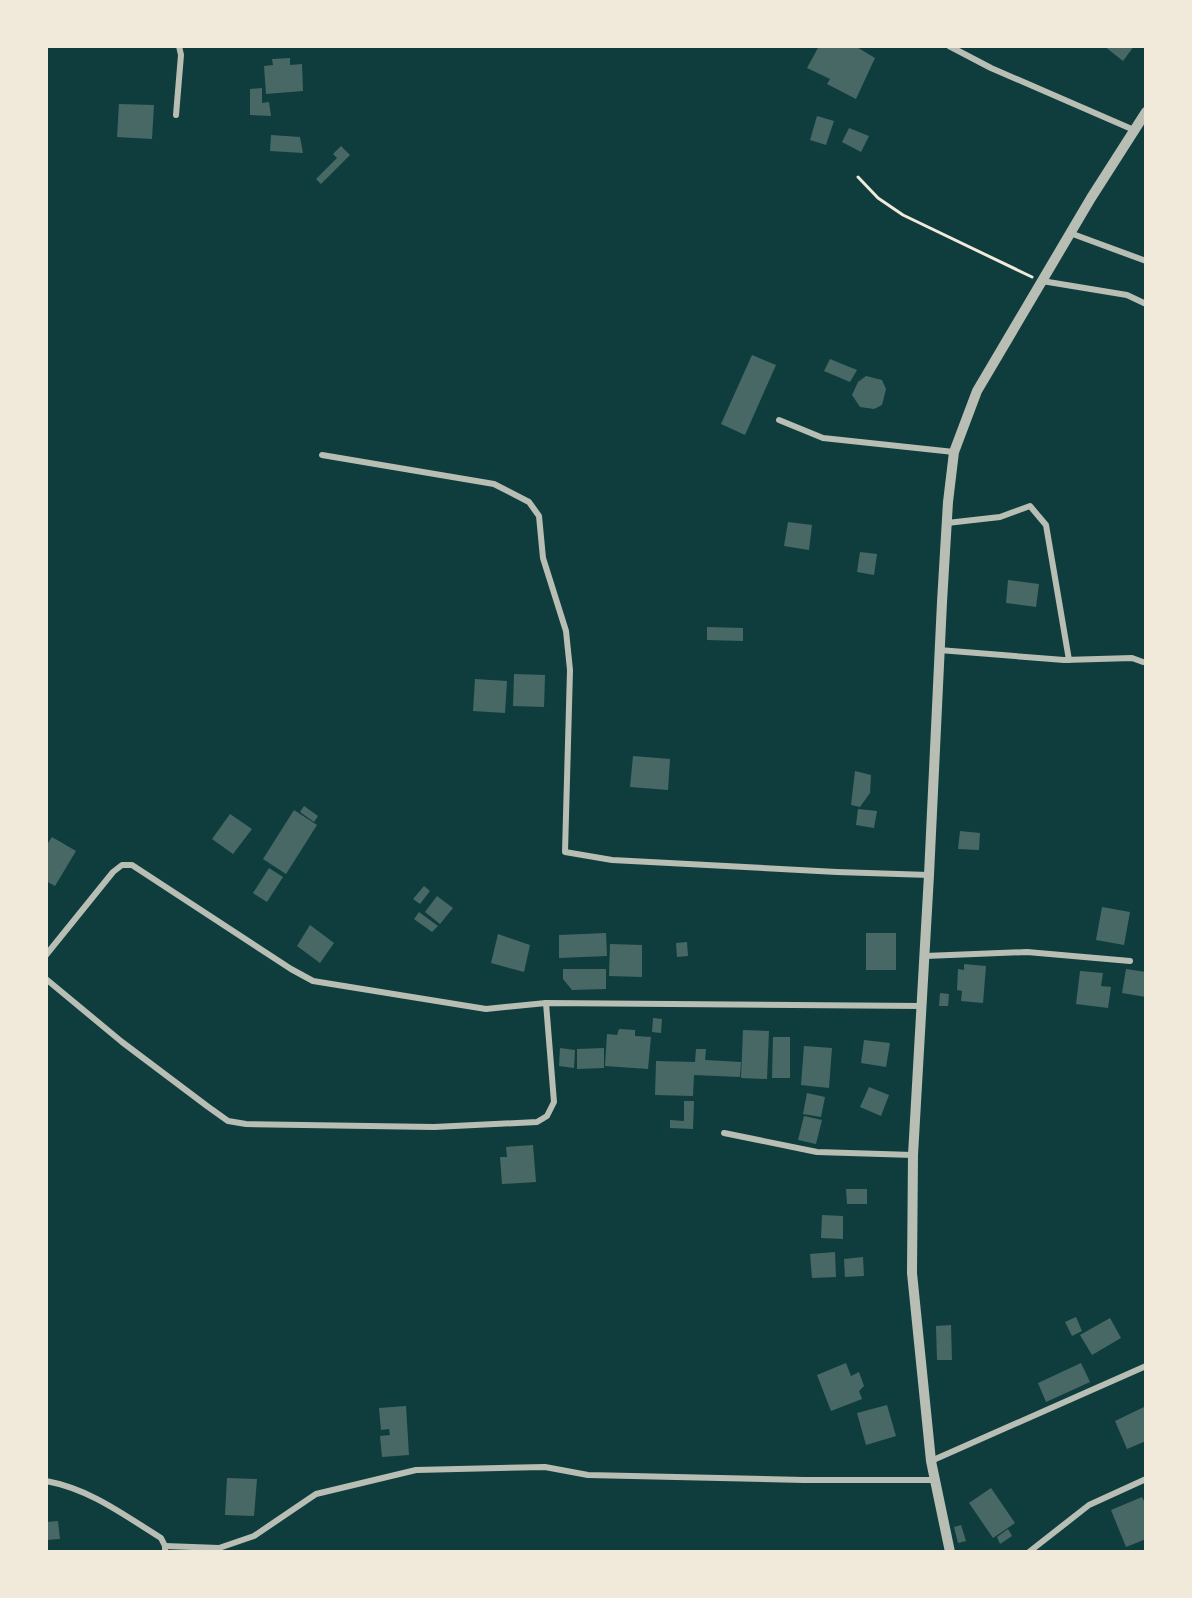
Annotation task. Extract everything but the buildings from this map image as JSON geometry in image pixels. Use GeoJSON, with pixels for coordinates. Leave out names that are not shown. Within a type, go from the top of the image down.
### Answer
{"type":"FeatureCollection","features":[{"type":"Feature","properties":{"kind":"street"},"geometry":{"type":"LineString","coordinates":[[176,115],[181,55],[179,46]]}},
{"type":"Feature","properties":{"kind":"street"},"geometry":{"type":"LineString","coordinates":[[949,46],[992,68],[1134,130]]}},
{"type":"Feature","properties":{"kind":"street"},"geometry":{"type":"LineString","coordinates":[[950,1551],[931,1461],[912,1273],[913,1155],[946,523],[954,452],[977,391],[1146,112]]}},
{"type":"Feature","properties":{"kind":"street"},"geometry":{"type":"LineString","coordinates":[[1071,233],[1146,261]]}},
{"type":"Feature","properties":{"kind":"street"},"geometry":{"type":"LineString","coordinates":[[1042,281],[1127,295],[1146,304]]}},
{"type":"Feature","properties":{"kind":"street"},"geometry":{"type":"LineString","coordinates":[[779,420],[823,438],[954,452]]}},
{"type":"Feature","properties":{"kind":"street"},"geometry":{"type":"LineString","coordinates":[[321,455],[494,484],[529,502],[539,516],[543,558],[566,631],[570,670],[565,852],[612,860],[837,872],[929,874]]}},
{"type":"Feature","properties":{"kind":"street"},"geometry":{"type":"LineString","coordinates":[[946,523],[999,517],[1030,506],[1046,525],[1069,660]]}},
{"type":"Feature","properties":{"kind":"street"},"geometry":{"type":"LineString","coordinates":[[939,650],[1069,660],[1132,658],[1143,662]]}},
{"type":"Feature","properties":{"kind":"street"},"geometry":{"type":"LineString","coordinates":[[46,955],[113,872],[122,865],[132,865],[313,981],[486,1009],[546,1003],[922,1006]]}},
{"type":"Feature","properties":{"kind":"street"},"geometry":{"type":"LineString","coordinates":[[925,956],[1028,952],[1130,961]]}},
{"type":"Feature","properties":{"kind":"street"},"geometry":{"type":"LineString","coordinates":[[46,979],[122,1042],[207,1106],[228,1121],[246,1124],[434,1127],[537,1122],[547,1116],[554,1101],[546,1003]]}},
{"type":"Feature","properties":{"kind":"street"},"geometry":{"type":"LineString","coordinates":[[724,1132],[817,1152],[913,1155]]}},
{"type":"Feature","properties":{"kind":"street"},"geometry":{"type":"LineString","coordinates":[[931,1461],[1146,1366]]}},
{"type":"Feature","properties":{"kind":"street"},"geometry":{"type":"LineString","coordinates":[[46,1481],[92,1494],[160,1538],[165,1549],[219,1548],[254,1536],[316,1494],[416,1470],[545,1467],[588,1475],[804,1480],[935,1480]]}},
{"type":"Feature","properties":{"kind":"street"},"geometry":{"type":"LineString","coordinates":[[1029,1551],[1089,1504],[1146,1479]]}},
{"type":"Feature","properties":{"kind":"path"},"geometry":{"type":"LineString","coordinates":[[858,177],[878,198],[903,215],[1042,281]]}}]}
